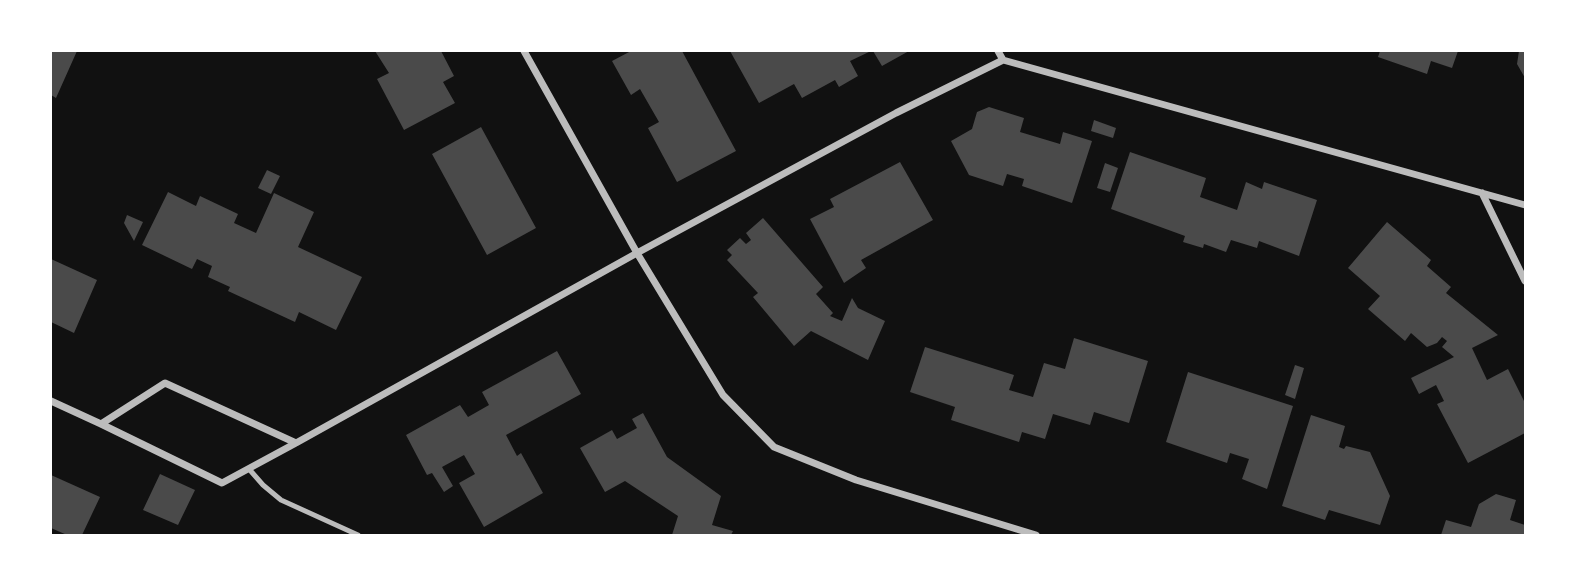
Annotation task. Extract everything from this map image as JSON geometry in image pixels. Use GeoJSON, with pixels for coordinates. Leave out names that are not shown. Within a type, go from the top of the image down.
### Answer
{"type":"FeatureCollection","features":[{"type":"Feature","properties":{"kind":"street"},"geometry":{"type":"LineString","coordinates":[[524,51],[637,253],[723,395],[774,447],[856,480],[1036,535]]}},
{"type":"Feature","properties":{"kind":"street"},"geometry":{"type":"LineString","coordinates":[[998,51],[1003,60]]}},
{"type":"Feature","properties":{"kind":"street"},"geometry":{"type":"LineString","coordinates":[[51,401],[222,483],[637,253],[896,113],[1003,60],[1525,205]]}},
{"type":"Feature","properties":{"kind":"street"},"geometry":{"type":"LineString","coordinates":[[1482,193],[1525,281]]}},
{"type":"Feature","properties":{"kind":"street"},"geometry":{"type":"LineString","coordinates":[[101,424],[165,383],[296,443]]}},
{"type":"Feature","properties":{"kind":"lane"},"geometry":{"type":"LineString","coordinates":[[249,469],[281,500],[358,535]]}},
{"type":"Feature","properties":{"kind":"building"},"geometry":{"type":"Polygon","coordinates":[[[51,51],[77,51],[56,98],[51,95],[51,51]]]}},
{"type":"Feature","properties":{"kind":"building"},"geometry":{"type":"Polygon","coordinates":[[[375,51],[441,51],[454,76],[443,82],[455,103],[404,130],[377,79],[389,73],[375,51]]]}},
{"type":"Feature","properties":{"kind":"building"},"geometry":{"type":"Polygon","coordinates":[[[631,51],[682,51],[736,151],[677,182],[648,128],[659,122],[640,89],[631,95],[612,61],[631,51]]]}},
{"type":"Feature","properties":{"kind":"building"},"geometry":{"type":"Polygon","coordinates":[[[730,51],[871,51],[850,61],[858,76],[839,87],[835,80],[802,98],[794,84],[759,103],[730,51]]]}},
{"type":"Feature","properties":{"kind":"building"},"geometry":{"type":"Polygon","coordinates":[[[873,51],[909,51],[882,66],[873,51]]]}},
{"type":"Feature","properties":{"kind":"building"},"geometry":{"type":"Polygon","coordinates":[[[1380,51],[1458,51],[1452,68],[1431,61],[1427,74],[1378,57],[1380,51]]]}},
{"type":"Feature","properties":{"kind":"building"},"geometry":{"type":"Polygon","coordinates":[[[1519,51],[1525,51],[1525,78],[1517,64],[1519,51]]]}},
{"type":"Feature","properties":{"kind":"building"},"geometry":{"type":"Polygon","coordinates":[[[989,107],[1024,118],[1020,132],[1060,144],[1063,132],[1092,141],[1072,203],[1022,186],[1024,179],[1007,174],[1003,186],[969,175],[951,141],[972,129],[977,112],[989,107]]]}},
{"type":"Feature","properties":{"kind":"building"},"geometry":{"type":"Polygon","coordinates":[[[1094,120],[1116,128],[1113,138],[1091,131],[1094,120]]]}},
{"type":"Feature","properties":{"kind":"building"},"geometry":{"type":"Polygon","coordinates":[[[481,127],[536,228],[487,255],[432,154],[481,127]]]}},
{"type":"Feature","properties":{"kind":"building"},"geometry":{"type":"Polygon","coordinates":[[[1130,152],[1206,178],[1200,197],[1237,210],[1246,182],[1262,189],[1264,182],[1317,200],[1299,256],[1259,241],[1257,248],[1231,240],[1226,252],[1204,244],[1203,248],[1183,242],[1185,236],[1111,209],[1130,152]]]}},
{"type":"Feature","properties":{"kind":"building"},"geometry":{"type":"Polygon","coordinates":[[[900,162],[933,220],[861,260],[866,268],[844,283],[810,219],[834,207],[830,199],[900,162]]]}},
{"type":"Feature","properties":{"kind":"building"},"geometry":{"type":"Polygon","coordinates":[[[1105,163],[1118,168],[1110,192],[1097,188],[1105,163]]]}},
{"type":"Feature","properties":{"kind":"building"},"geometry":{"type":"Polygon","coordinates":[[[267,170],[280,176],[271,194],[258,188],[267,170]]]}},
{"type":"Feature","properties":{"kind":"building"},"geometry":{"type":"Polygon","coordinates":[[[168,192],[196,206],[200,196],[238,214],[234,223],[256,233],[274,193],[314,212],[298,247],[362,277],[336,330],[299,312],[295,322],[228,291],[230,287],[208,277],[212,266],[197,259],[192,269],[142,245],[168,192]]]}},
{"type":"Feature","properties":{"kind":"building"},"geometry":{"type":"Polygon","coordinates":[[[127,215],[143,222],[134,241],[124,223],[127,215]]]}},
{"type":"Feature","properties":{"kind":"building"},"geometry":{"type":"Polygon","coordinates":[[[763,218],[823,287],[816,294],[833,313],[830,316],[842,321],[852,298],[858,308],[885,321],[868,360],[811,331],[794,346],[753,297],[758,293],[727,260],[732,255],[727,250],[740,238],[746,244],[751,240],[746,233],[763,218]]]}},
{"type":"Feature","properties":{"kind":"building"},"geometry":{"type":"Polygon","coordinates":[[[1387,222],[1431,260],[1427,266],[1451,287],[1446,293],[1498,335],[1472,348],[1487,380],[1508,369],[1525,403],[1525,433],[1468,463],[1437,404],[1444,401],[1436,385],[1419,394],[1411,378],[1454,357],[1442,347],[1447,341],[1442,337],[1437,343],[1427,347],[1411,333],[1405,341],[1368,309],[1380,296],[1348,268],[1387,222]]]}},
{"type":"Feature","properties":{"kind":"building"},"geometry":{"type":"Polygon","coordinates":[[[51,259],[97,280],[74,333],[51,322],[51,259]]]}},
{"type":"Feature","properties":{"kind":"building"},"geometry":{"type":"Polygon","coordinates":[[[1074,338],[1148,361],[1129,423],[1094,412],[1090,425],[1053,414],[1045,439],[1022,432],[1019,442],[951,420],[955,407],[910,392],[925,347],[1014,375],[1009,390],[1033,397],[1044,363],[1065,369],[1074,338]]]}},
{"type":"Feature","properties":{"kind":"building"},"geometry":{"type":"Polygon","coordinates":[[[557,351],[581,394],[506,435],[517,456],[521,453],[543,493],[484,527],[459,483],[475,474],[464,455],[442,467],[453,486],[444,492],[432,473],[427,475],[406,435],[460,405],[468,417],[489,405],[482,392],[557,351]]]}},
{"type":"Feature","properties":{"kind":"building"},"geometry":{"type":"Polygon","coordinates":[[[1295,365],[1304,368],[1295,399],[1285,395],[1295,365]]]}},
{"type":"Feature","properties":{"kind":"building"},"geometry":{"type":"Polygon","coordinates":[[[1188,372],[1293,406],[1267,489],[1242,479],[1249,459],[1230,453],[1227,463],[1166,442],[1188,372]]]}},
{"type":"Feature","properties":{"kind":"building"},"geometry":{"type":"Polygon","coordinates":[[[643,413],[667,457],[721,496],[712,525],[733,531],[731,535],[672,535],[678,516],[625,481],[605,492],[580,448],[612,430],[617,439],[637,428],[632,419],[643,413]]]}},
{"type":"Feature","properties":{"kind":"building"},"geometry":{"type":"Polygon","coordinates":[[[1311,415],[1345,426],[1339,447],[1344,449],[1346,446],[1370,452],[1390,496],[1380,525],[1329,510],[1325,520],[1282,506],[1311,415]]]}},
{"type":"Feature","properties":{"kind":"building"},"geometry":{"type":"Polygon","coordinates":[[[160,474],[195,490],[178,525],[143,510],[160,474]]]}},
{"type":"Feature","properties":{"kind":"building"},"geometry":{"type":"Polygon","coordinates":[[[51,475],[100,497],[82,535],[67,535],[51,528],[51,475]]]}},
{"type":"Feature","properties":{"kind":"building"},"geometry":{"type":"Polygon","coordinates":[[[1496,494],[1516,500],[1510,520],[1525,525],[1525,535],[1441,535],[1446,520],[1471,527],[1479,504],[1496,494]]]}}]}
